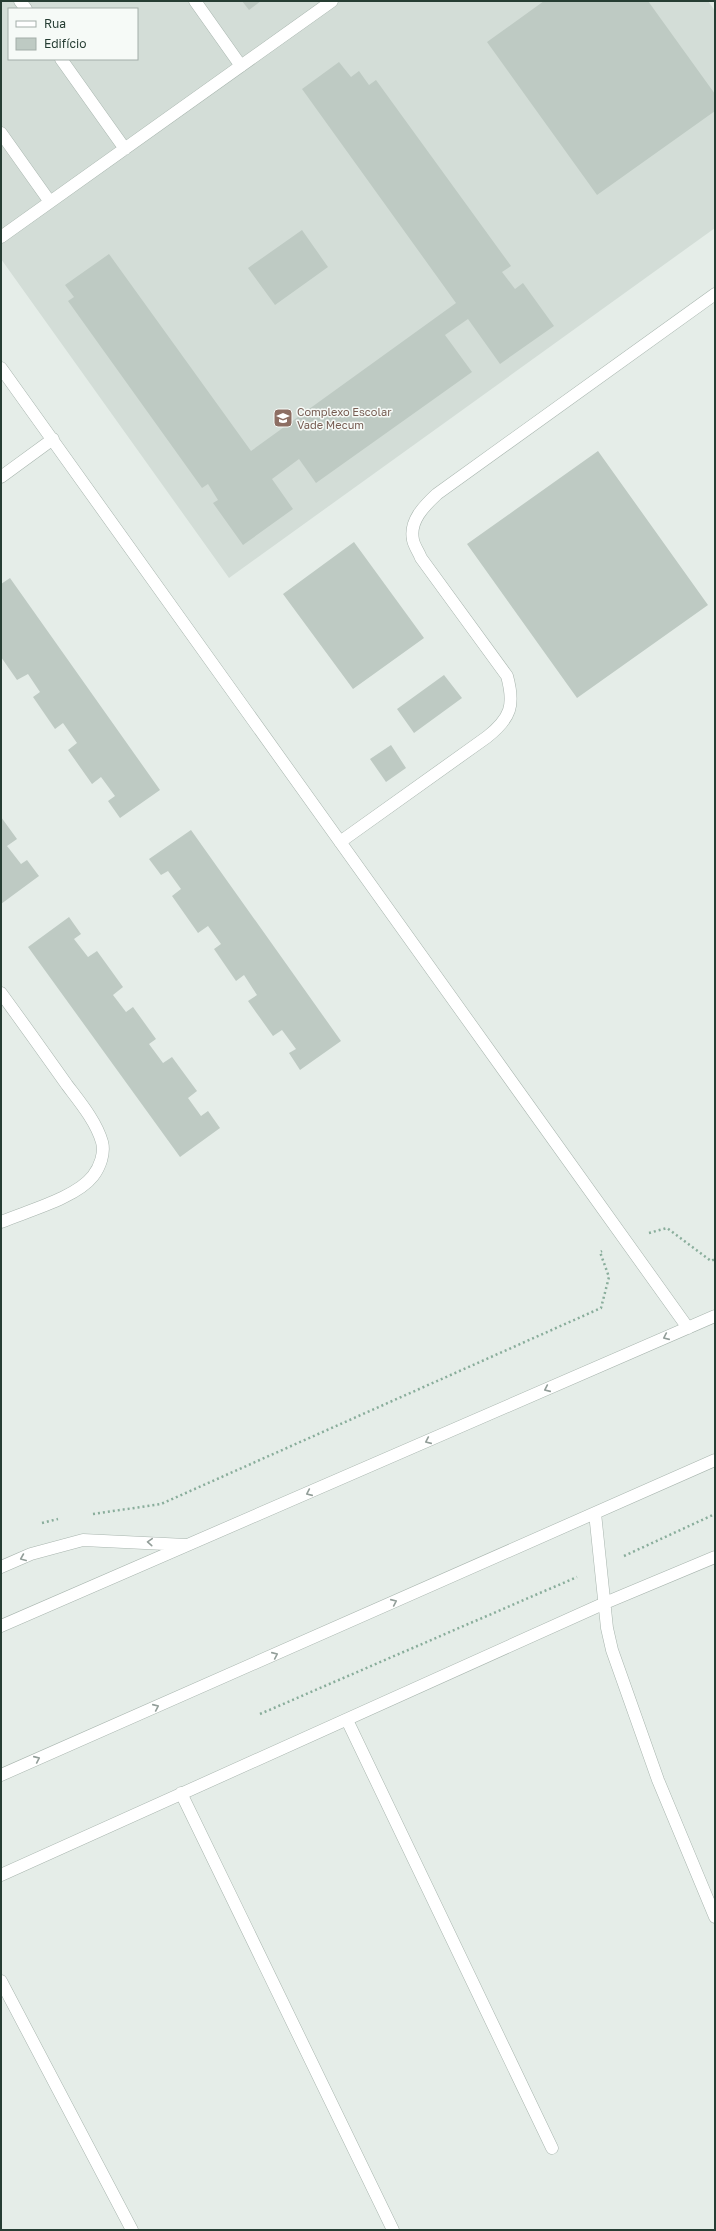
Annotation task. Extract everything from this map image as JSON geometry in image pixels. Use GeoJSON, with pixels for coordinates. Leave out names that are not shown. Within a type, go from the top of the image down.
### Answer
{"type":"FeatureCollection","features":[{"type":"Feature","properties":{"kind":"street"},"geometry":{"type":"LineString","coordinates":[[195,1],[242,66]]}},
{"type":"Feature","properties":{"kind":"street"},"geometry":{"type":"LineString","coordinates":[[1,237],[332,1]]}},
{"type":"Feature","properties":{"kind":"street"},"geometry":{"type":"LineString","coordinates":[[62,60],[125,149]]}},
{"type":"Feature","properties":{"kind":"street"},"geometry":{"type":"LineString","coordinates":[[1,134],[50,202]]}},
{"type":"Feature","properties":{"kind":"street"},"geometry":{"type":"LineString","coordinates":[[340,842],[488,737],[503,724],[510,710],[512,692],[507,676],[421,558],[413,540],[414,524],[422,508],[437,494],[715,294]]}},
{"type":"Feature","properties":{"kind":"street"},"geometry":{"type":"LineString","coordinates":[[1,368],[626,1239],[688,1328]]}},
{"type":"Feature","properties":{"kind":"street"},"geometry":{"type":"LineString","coordinates":[[1,477],[52,439]]}},
{"type":"Feature","properties":{"kind":"street"},"geometry":{"type":"LineString","coordinates":[[1,993],[82,1106],[102,1142],[102,1154],[99,1166],[92,1177],[75,1191],[1,1222]]}},
{"type":"Feature","properties":{"kind":"street"},"geometry":{"type":"LineString","coordinates":[[1,1626],[715,1316]]}},
{"type":"Feature","properties":{"kind":"street"},"geometry":{"type":"LineString","coordinates":[[1,1775],[715,1460]]}},
{"type":"Feature","properties":{"kind":"street"},"geometry":{"type":"LineString","coordinates":[[595,1513],[612,1650],[658,1780],[715,1917]]}},
{"type":"Feature","properties":{"kind":"street"},"geometry":{"type":"LineString","coordinates":[[1,1567],[31,1554],[83,1540],[189,1545]]}},
{"type":"Feature","properties":{"kind":"street"},"geometry":{"type":"LineString","coordinates":[[1,1875],[347,1720],[605,1602],[715,1557]]}},
{"type":"Feature","properties":{"kind":"street"},"geometry":{"type":"LineString","coordinates":[[347,1720],[552,2148]]}},
{"type":"Feature","properties":{"kind":"street"},"geometry":{"type":"LineString","coordinates":[[181,1794],[393,2230]]}},
{"type":"Feature","properties":{"kind":"street"},"geometry":{"type":"LineString","coordinates":[[1,1981],[132,2230]]}},
{"type":"Feature","properties":{"kind":"path"},"geometry":{"type":"LineString","coordinates":[[86,1515],[161,1504],[601,1308],[609,1277],[600,1252],[626,1239],[667,1228],[712,1261],[715,1259]]}},
{"type":"Feature","properties":{"kind":"path"},"geometry":{"type":"LineString","coordinates":[[260,1714],[601,1567],[715,1514]]}},
{"type":"Feature","properties":{"kind":"path"},"geometry":{"type":"LineString","coordinates":[[35,1526],[48,1520],[63,1518]]}},
{"type":"Feature","properties":{"kind":"shaded area","name":"Complexo Escolar Vade Mecum"},"geometry":{"type":"Polygon","coordinates":[[[1,1],[708,1],[715,11],[715,228],[229,578],[1,259],[1,1]]]}},
{"type":"Feature","properties":{"kind":"building"},"geometry":{"type":"Polygon","coordinates":[[[242,1],[261,1],[249,10],[242,1]]]}},
{"type":"Feature","properties":{"kind":"building"},"geometry":{"type":"Polygon","coordinates":[[[544,1],[648,1],[715,94],[715,111],[597,195],[487,42],[544,1]]]}},
{"type":"Feature","properties":{"kind":"building"},"geometry":{"type":"Polygon","coordinates":[[[339,62],[351,77],[359,71],[369,85],[376,80],[511,266],[502,272],[515,289],[523,283],[554,326],[500,364],[468,319],[445,335],[472,372],[316,483],[299,459],[272,479],[293,509],[243,545],[213,503],[218,500],[208,484],[202,488],[68,301],[74,297],[65,285],[109,254],[251,451],[456,303],[302,89],[339,62]]]}},
{"type":"Feature","properties":{"kind":"building"},"geometry":{"type":"Polygon","coordinates":[[[302,230],[328,267],[275,305],[248,268],[302,230]]]}},
{"type":"Feature","properties":{"kind":"building"},"geometry":{"type":"Polygon","coordinates":[[[598,451],[708,605],[577,698],[467,544],[598,451]]]}},
{"type":"Feature","properties":{"kind":"building"},"geometry":{"type":"Polygon","coordinates":[[[354,542],[424,638],[353,689],[283,594],[354,542]]]}},
{"type":"Feature","properties":{"kind":"building"},"geometry":{"type":"Polygon","coordinates":[[[10,578],[160,790],[120,818],[108,801],[115,796],[101,777],[92,784],[68,750],[77,743],[63,723],[55,729],[33,697],[40,692],[28,674],[17,680],[1,657],[1,584],[10,578]]]}},
{"type":"Feature","properties":{"kind":"building"},"geometry":{"type":"Polygon","coordinates":[[[444,675],[462,698],[414,733],[397,709],[444,675]]]}},
{"type":"Feature","properties":{"kind":"building"},"geometry":{"type":"Polygon","coordinates":[[[391,745],[406,768],[386,782],[370,759],[391,745]]]}},
{"type":"Feature","properties":{"kind":"building"},"geometry":{"type":"Polygon","coordinates":[[[1,817],[17,839],[7,846],[21,864],[27,860],[39,876],[1,904],[1,817]]]}},
{"type":"Feature","properties":{"kind":"building"},"geometry":{"type":"Polygon","coordinates":[[[191,830],[341,1041],[300,1070],[289,1053],[296,1049],[282,1030],[273,1036],[248,1001],[257,995],[244,975],[236,981],[214,949],[221,944],[208,926],[198,933],[172,896],[181,889],[168,871],[161,875],[149,859],[191,830]]]}},
{"type":"Feature","properties":{"kind":"building"},"geometry":{"type":"Polygon","coordinates":[[[69,917],[81,934],[74,939],[88,957],[97,951],[123,987],[113,995],[126,1012],[133,1007],[156,1039],[149,1044],[163,1063],[172,1057],[197,1091],[188,1098],[201,1116],[208,1111],[220,1128],[180,1157],[28,947],[69,917]]]}},
{"type":"Feature","properties":{"kind":"place","name":"Complexo Escolar Vade Mecum"},"geometry":{"type":"Point","coordinates":[283,418]}}]}
